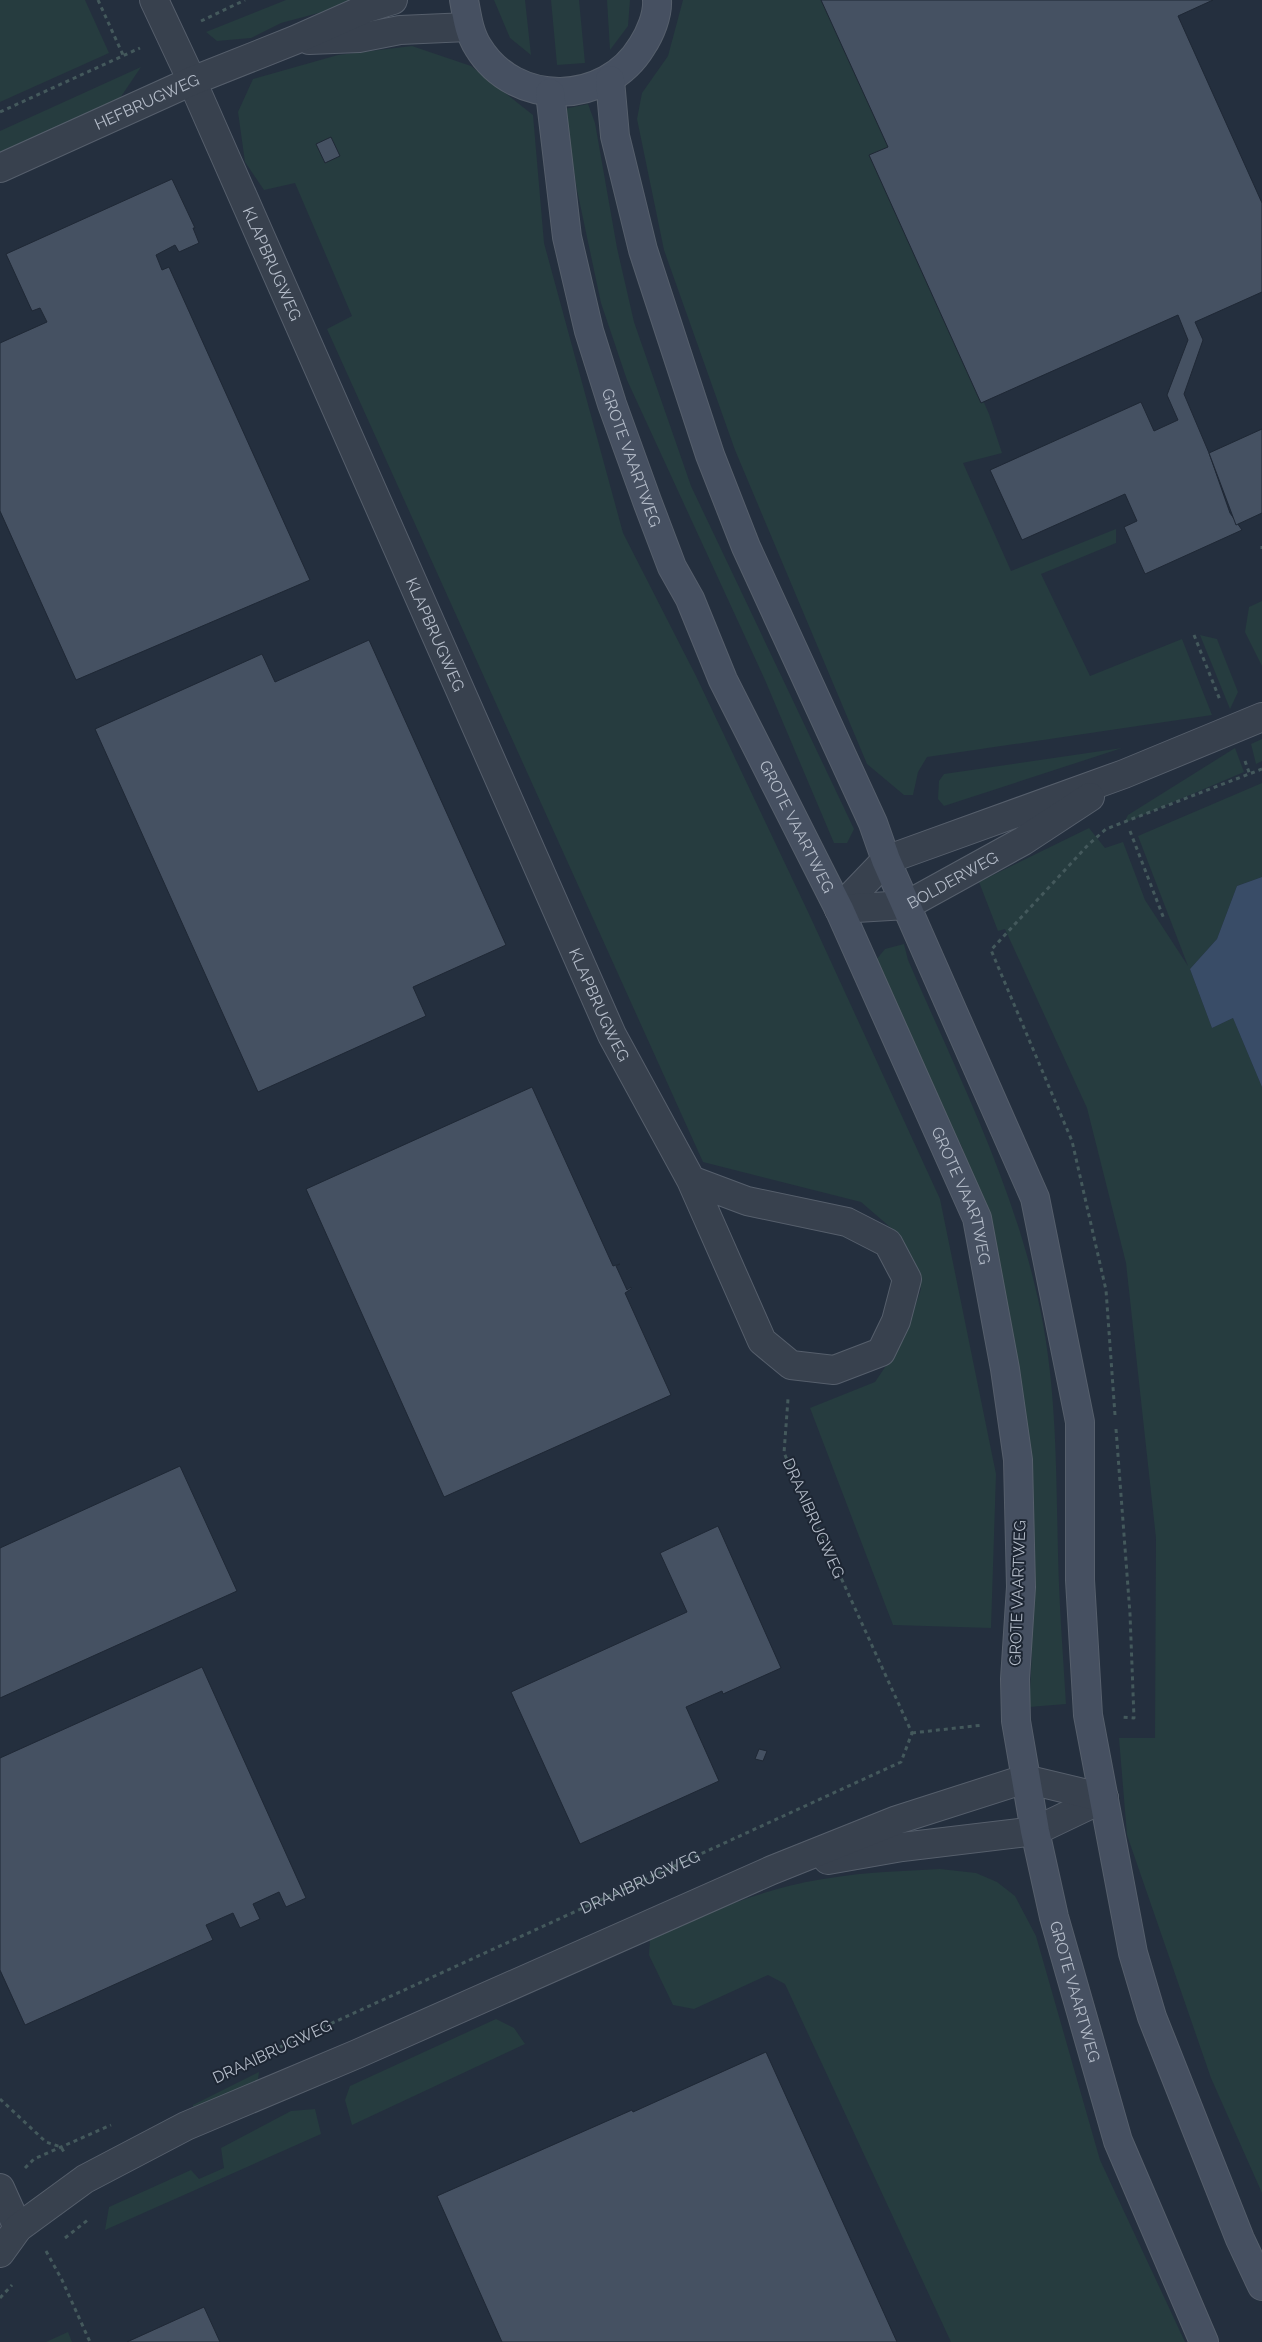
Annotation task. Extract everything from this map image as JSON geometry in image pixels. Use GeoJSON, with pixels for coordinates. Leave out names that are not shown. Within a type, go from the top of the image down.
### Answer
{"type":"FeatureCollection","features":[{"type":"Feature","properties":{"kind":"main road"},"geometry":{"type":"LineString","coordinates":[[464,0],[468,27],[478,47],[491,64],[509,78],[528,88],[550,93],[571,93],[592,88],[610,80],[634,60],[650,34],[657,0]]}},
{"type":"Feature","properties":{"kind":"main road"},"geometry":{"type":"LineString","coordinates":[[610,80],[615,136],[644,250],[710,455],[746,547],[873,824],[886,860],[1035,1198],[1080,1422],[1080,1580],[1088,1705],[1133,1953],[1152,2018],[1236,2230],[1262,2286]]}},
{"type":"Feature","properties":{"kind":"main road","name":"GROTE VAARTWEG"},"geometry":{"type":"LineString","coordinates":[[550,93],[567,237],[589,331],[615,412],[672,567],[690,599],[723,680],[839,909],[976,1218],[1005,1369],[1018,1460],[1021,1587],[1015,1679],[1016,1722],[1035,1831],[1054,1917],[1118,2142],[1204,2342]]}},
{"type":"Feature","properties":{"kind":"street","name":"KLAPBRUGWEG"},"geometry":{"type":"LineString","coordinates":[[154,0],[192,81],[612,1035],[692,1180],[762,1341],[791,1365]]}},
{"type":"Feature","properties":{"kind":"street","name":"HEFBRUGWEG"},"geometry":{"type":"LineString","coordinates":[[0,168],[192,81],[295,40],[368,8],[393,0]]}},
{"type":"Feature","properties":{"kind":"street","name":"HEFBRUGWEG"},"geometry":{"type":"LineString","coordinates":[[295,40],[359,38],[400,30],[468,27]]}},
{"type":"Feature","properties":{"kind":"street","name":"BOLDERWEG"},"geometry":{"type":"LineString","coordinates":[[839,909],[886,860],[1124,774],[1262,717]]}},
{"type":"Feature","properties":{"kind":"street","name":"BOLDERWEG"},"geometry":{"type":"LineString","coordinates":[[839,909],[907,905],[1024,841],[1124,774]]}},
{"type":"Feature","properties":{"kind":"street"},"geometry":{"type":"LineString","coordinates":[[692,1180],[747,1200],[847,1222],[888,1242],[907,1278],[896,1321],[881,1352],[834,1370],[791,1365]]}},
{"type":"Feature","properties":{"kind":"street"},"geometry":{"type":"LineString","coordinates":[[1025,1779],[1104,1798]]}},
{"type":"Feature","properties":{"kind":"street","name":"DRAAIBRUGWEG"},"geometry":{"type":"LineString","coordinates":[[0,2253],[18,2228],[85,2179],[186,2126],[357,2054],[772,1870],[897,1820],[1025,1779]]}},
{"type":"Feature","properties":{"kind":"street","name":"DRAAIBRUGWEG"},"geometry":{"type":"LineString","coordinates":[[772,1870],[902,1847],[1035,1831],[1104,1798]]}},
{"type":"Feature","properties":{"kind":"street"},"geometry":{"type":"LineString","coordinates":[[1,2190],[18,2228]]}},
{"type":"Feature","properties":{"kind":"path"},"geometry":{"type":"LineString","coordinates":[[98,0],[123,55]]}},
{"type":"Feature","properties":{"kind":"path"},"geometry":{"type":"LineString","coordinates":[[0,112],[245,0]]}},
{"type":"Feature","properties":{"kind":"path"},"geometry":{"type":"LineString","coordinates":[[1130,830],[1164,919]]}},
{"type":"Feature","properties":{"kind":"path","name":"DRAAIBRUGWEG"},"geometry":{"type":"LineString","coordinates":[[275,2050],[901,1762],[912,1733],[784,1453],[791,1365]]}},
{"type":"Feature","properties":{"kind":"path"},"geometry":{"type":"LineString","coordinates":[[0,2099],[46,2142],[61,2147]]}},
{"type":"Feature","properties":{"kind":"path"},"geometry":{"type":"LineString","coordinates":[[1,2190],[34,2159],[118,2122]]}},
{"type":"Feature","properties":{"kind":"path"},"geometry":{"type":"LineString","coordinates":[[46,2252],[62,2280],[90,2342]]}},
{"type":"Feature","properties":{"kind":"green space"},"geometry":{"type":"Polygon","coordinates":[[[0,0],[85,0],[109,53],[0,102],[0,0]]]}},
{"type":"Feature","properties":{"kind":"green space"},"geometry":{"type":"Polygon","coordinates":[[[286,0],[367,0],[281,23],[251,38],[217,41],[206,32],[286,0]]]}},
{"type":"Feature","properties":{"kind":"green space"},"geometry":{"type":"Polygon","coordinates":[[[494,0],[525,0],[531,55],[510,38],[494,0]]]}},
{"type":"Feature","properties":{"kind":"green space"},"geometry":{"type":"Polygon","coordinates":[[[551,0],[579,0],[585,63],[557,65],[551,0]]]}},
{"type":"Feature","properties":{"kind":"green space"},"geometry":{"type":"Polygon","coordinates":[[[607,0],[630,0],[628,26],[610,50],[607,0]]]}},
{"type":"Feature","properties":{"kind":"green space"},"geometry":{"type":"Polygon","coordinates":[[[683,0],[825,0],[895,160],[881,167],[989,414],[1002,453],[963,463],[1011,571],[1116,529],[1116,543],[1041,574],[1090,676],[1182,639],[1212,715],[927,757],[918,772],[913,795],[904,795],[867,764],[735,450],[664,250],[637,119],[642,93],[668,56],[683,0]]]}},
{"type":"Feature","properties":{"kind":"green space"},"geometry":{"type":"Polygon","coordinates":[[[412,46],[471,66],[533,115],[544,243],[623,533],[696,676],[809,914],[940,1199],[996,1474],[991,1628],[893,1625],[810,1408],[875,1382],[904,1339],[921,1289],[897,1233],[861,1202],[703,1162],[327,329],[352,316],[295,183],[264,190],[245,162],[238,112],[253,79],[338,55],[412,46]]]}},
{"type":"Feature","properties":{"kind":"green space"},"geometry":{"type":"Polygon","coordinates":[[[141,67],[118,101],[0,153],[0,131],[141,67]]]}},
{"type":"Feature","properties":{"kind":"green space"},"geometry":{"type":"Polygon","coordinates":[[[588,104],[595,123],[617,248],[634,322],[691,486],[854,829],[847,843],[834,843],[765,680],[627,380],[601,303],[577,190],[564,109],[588,104]]]}},
{"type":"Feature","properties":{"kind":"green space"},"geometry":{"type":"Polygon","coordinates":[[[1262,601],[1262,666],[1245,632],[1249,607],[1262,601]]]}},
{"type":"Feature","properties":{"kind":"green space"},"geometry":{"type":"Polygon","coordinates":[[[1200,635],[1217,639],[1238,692],[1230,709],[1200,635]]]}},
{"type":"Feature","properties":{"kind":"green space"},"geometry":{"type":"Polygon","coordinates":[[[1262,739],[1262,761],[1256,764],[1251,744],[1262,739]]]}},
{"type":"Feature","properties":{"kind":"green space"},"geometry":{"type":"Polygon","coordinates":[[[1122,748],[944,806],[938,799],[939,781],[944,774],[1122,748]]]}},
{"type":"Feature","properties":{"kind":"green space"},"geometry":{"type":"Polygon","coordinates":[[[1235,748],[1244,772],[1124,823],[1128,815],[1235,748]]]}},
{"type":"Feature","properties":{"kind":"green space"},"geometry":{"type":"Polygon","coordinates":[[[1262,783],[1262,877],[1237,886],[1217,939],[1190,969],[1212,1028],[1233,1018],[1262,1087],[1262,2193],[1211,2078],[1127,1835],[1119,1738],[1155,1738],[1156,1538],[1126,1263],[1087,1108],[1005,929],[998,931],[979,882],[1089,828],[1105,848],[1123,842],[1145,900],[1188,966],[1138,836],[1262,783]]]}},
{"type":"Feature","properties":{"kind":"green space"},"geometry":{"type":"Polygon","coordinates":[[[904,944],[908,960],[998,1169],[1027,1255],[1038,1299],[1049,1362],[1052,1394],[1056,1457],[1059,1591],[1066,1704],[1029,1707],[1032,1654],[1019,1405],[978,1193],[962,1147],[929,1084],[876,960],[885,949],[904,944]]]}},
{"type":"Feature","properties":{"kind":"green space"},"geometry":{"type":"Polygon","coordinates":[[[940,1869],[976,1873],[997,1882],[1015,1896],[1036,1936],[1100,2160],[1185,2342],[951,2342],[785,1984],[768,1975],[694,2009],[673,2005],[649,1955],[650,1939],[715,1910],[784,1887],[844,1876],[940,1869]]]}},
{"type":"Feature","properties":{"kind":"green space"},"geometry":{"type":"Polygon","coordinates":[[[496,2019],[514,2028],[525,2044],[352,2125],[345,2100],[350,2086],[496,2019]]]}},
{"type":"Feature","properties":{"kind":"green space"},"geometry":{"type":"Polygon","coordinates":[[[259,2072],[257,2087],[193,2112],[193,2105],[259,2072]]]}},
{"type":"Feature","properties":{"kind":"green space"},"geometry":{"type":"Polygon","coordinates":[[[315,2109],[321,2134],[105,2230],[109,2207],[191,2170],[199,2179],[224,2168],[221,2148],[291,2111],[315,2109]]]}},
{"type":"Feature","properties":{"kind":"green space"},"geometry":{"type":"Polygon","coordinates":[[[68,2332],[72,2342],[46,2342],[68,2332]]]}},
{"type":"Feature","properties":{"kind":"water"},"geometry":{"type":"Polygon","coordinates":[[[1262,877],[1262,1087],[1233,1018],[1212,1028],[1190,969],[1217,939],[1237,886],[1262,877]]]}},
{"type":"Feature","properties":{"kind":"building"},"geometry":{"type":"Polygon","coordinates":[[[821,0],[1213,0],[1178,16],[1262,203],[1262,292],[1195,322],[1203,340],[1184,394],[1209,453],[1230,513],[1242,530],[1145,574],[1124,527],[1137,521],[1125,494],[1022,540],[990,470],[1141,402],[1154,431],[1178,420],[1167,395],[1188,340],[1178,315],[981,403],[869,155],[888,147],[821,0]]]}},
{"type":"Feature","properties":{"kind":"building"},"geometry":{"type":"Polygon","coordinates":[[[331,137],[340,156],[325,163],[316,144],[331,137]]]}},
{"type":"Feature","properties":{"kind":"building"},"geometry":{"type":"Polygon","coordinates":[[[172,179],[195,228],[193,228],[199,243],[179,252],[175,245],[156,255],[162,270],[169,267],[310,580],[76,680],[0,511],[0,343],[47,322],[40,308],[32,311],[6,254],[172,179]]]}},
{"type":"Feature","properties":{"kind":"building"},"geometry":{"type":"Polygon","coordinates":[[[1262,429],[1262,513],[1236,525],[1209,453],[1262,429]]]}},
{"type":"Feature","properties":{"kind":"building"},"geometry":{"type":"Polygon","coordinates":[[[369,640],[506,945],[413,987],[426,1016],[258,1092],[95,729],[262,654],[275,682],[369,640]]]}},
{"type":"Feature","properties":{"kind":"building"},"geometry":{"type":"Polygon","coordinates":[[[532,1087],[613,1266],[620,1264],[616,1266],[627,1290],[631,1287],[625,1293],[671,1395],[444,1497],[306,1189],[532,1087]]]}},
{"type":"Feature","properties":{"kind":"building"},"geometry":{"type":"Polygon","coordinates":[[[180,1466],[237,1591],[0,1698],[0,1548],[180,1466]]]}},
{"type":"Feature","properties":{"kind":"building"},"geometry":{"type":"Polygon","coordinates":[[[718,1526],[781,1668],[723,1694],[722,1691],[686,1707],[719,1781],[580,1844],[511,1692],[687,1612],[660,1553],[718,1526]]]}},
{"type":"Feature","properties":{"kind":"building"},"geometry":{"type":"Polygon","coordinates":[[[202,1667],[306,1898],[286,1907],[279,1892],[253,1904],[260,1919],[240,1928],[233,1913],[206,1925],[213,1940],[25,2025],[0,1970],[0,1758],[202,1667]]]}},
{"type":"Feature","properties":{"kind":"building"},"geometry":{"type":"Polygon","coordinates":[[[759,1749],[767,1751],[763,1761],[755,1759],[759,1749]]]}},
{"type":"Feature","properties":{"kind":"building"},"geometry":{"type":"Polygon","coordinates":[[[766,2052],[897,2342],[502,2342],[437,2196],[632,2110],[633,2112],[766,2052]]]}},
{"type":"Feature","properties":{"kind":"building"},"geometry":{"type":"Polygon","coordinates":[[[204,2307],[220,2342],[127,2342],[204,2307]]]}}]}
